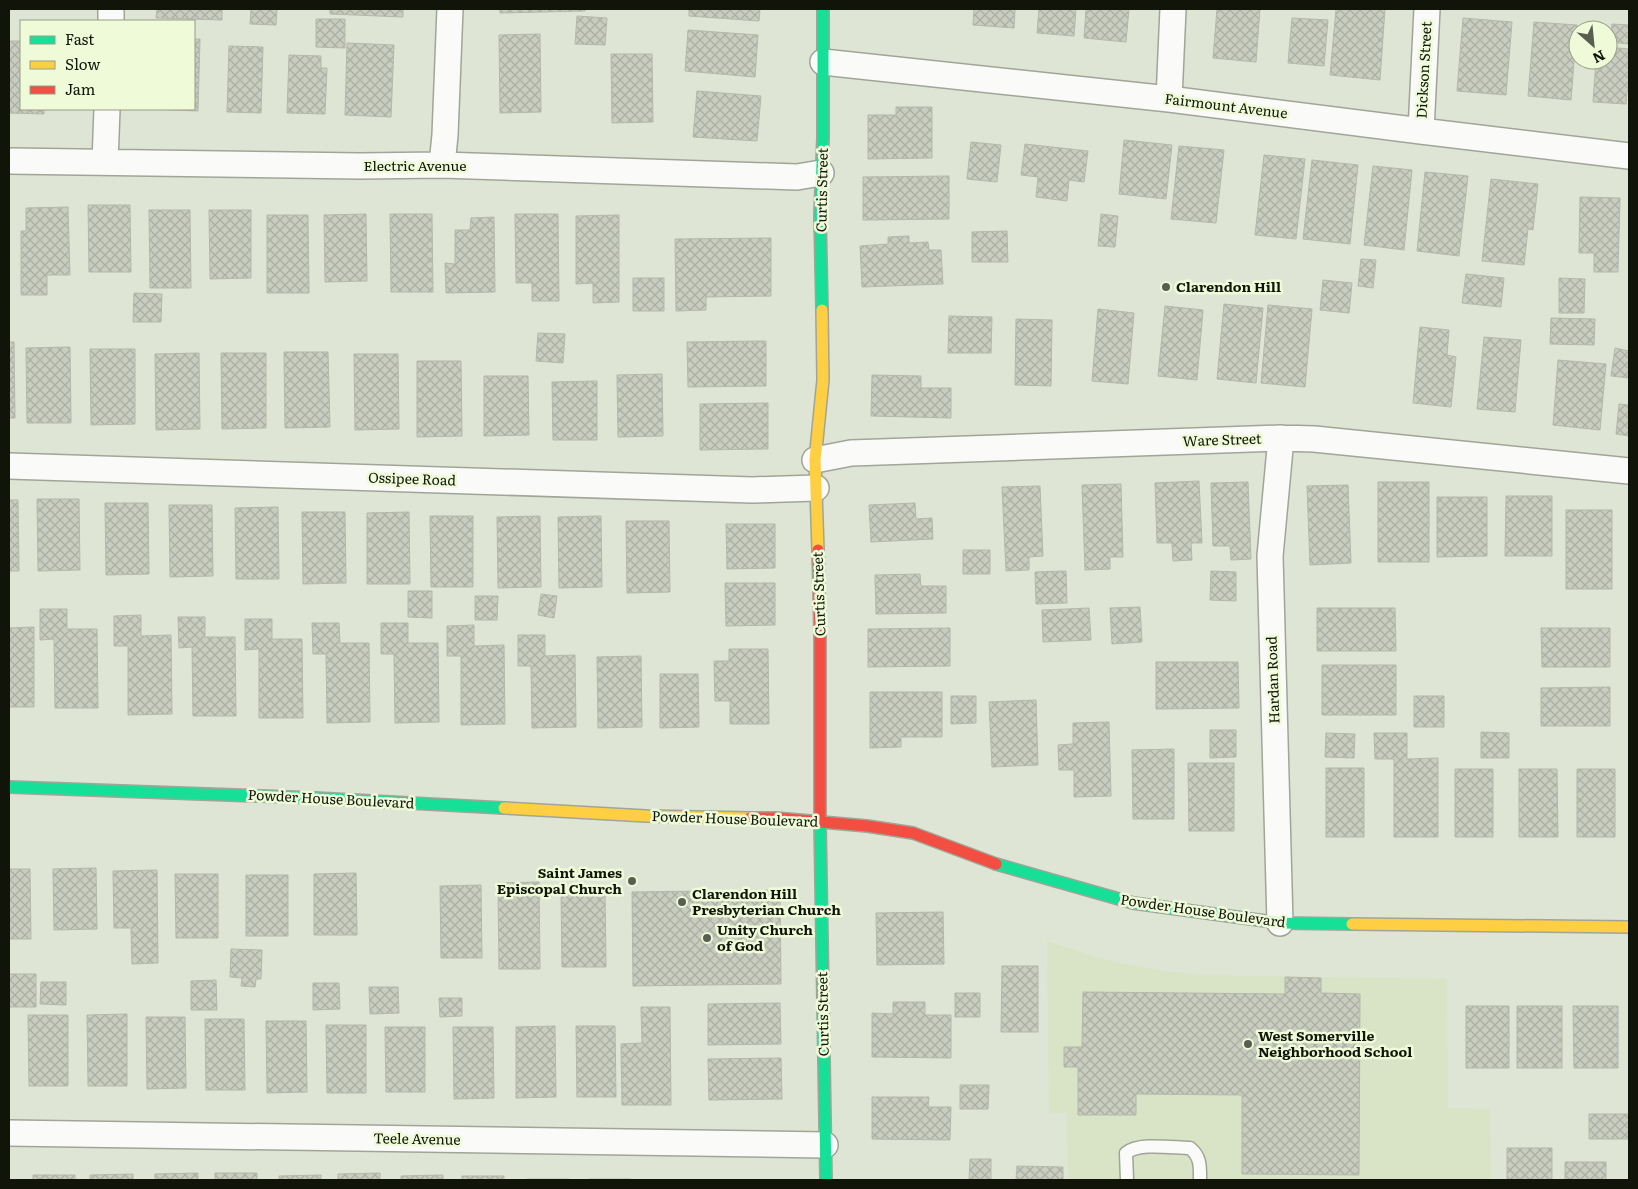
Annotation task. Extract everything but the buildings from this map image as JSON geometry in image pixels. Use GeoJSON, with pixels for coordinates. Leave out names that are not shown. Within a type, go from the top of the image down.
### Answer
{"type":"FeatureCollection","features":[{"type":"Feature","properties":{"kind":"main road","name":"Curtis Street"},"geometry":{"type":"LineString","coordinates":[[823,9],[823,137],[820,215],[823,380],[815,460],[820,633],[820,822],[826,1180]]}},
{"type":"Feature","properties":{"kind":"main road","name":"Powder House Boulevard"},"geometry":{"type":"LineString","coordinates":[[9,787],[315,798],[646,816],[776,818],[867,826],[913,833],[1008,868],[1133,903],[1280,923],[1629,927]]}},
{"type":"Feature","properties":{"kind":"street"},"geometry":{"type":"LineString","coordinates":[[442,165],[450,9]]}},
{"type":"Feature","properties":{"kind":"street"},"geometry":{"type":"LineString","coordinates":[[1169,99],[1173,9]]}},
{"type":"Feature","properties":{"kind":"street","name":"Dickson Street"},"geometry":{"type":"LineString","coordinates":[[1420,131],[1427,9]]}},
{"type":"Feature","properties":{"kind":"street","name":"Fairmount Avenue"},"geometry":{"type":"LineString","coordinates":[[823,62],[1169,99],[1629,156]]}},
{"type":"Feature","properties":{"kind":"street"},"geometry":{"type":"LineString","coordinates":[[105,162],[107,110]]}},
{"type":"Feature","properties":{"kind":"street","name":"Electric Avenue"},"geometry":{"type":"LineString","coordinates":[[9,161],[360,166],[442,165],[797,177],[821,173]]}},
{"type":"Feature","properties":{"kind":"street","name":"Ware Street"},"geometry":{"type":"LineString","coordinates":[[815,460],[851,454],[1281,438],[1314,439],[1629,470]]}},
{"type":"Feature","properties":{"kind":"street","name":"Hardan Road"},"geometry":{"type":"LineString","coordinates":[[1280,923],[1270,553],[1281,438]]}},
{"type":"Feature","properties":{"kind":"street","name":"Ossipee Road"},"geometry":{"type":"LineString","coordinates":[[9,466],[752,490],[816,488]]}},
{"type":"Feature","properties":{"kind":"street","name":"Teele Avenue"},"geometry":{"type":"LineString","coordinates":[[9,1132],[825,1145]]}},
{"type":"Feature","properties":{"kind":"lane"},"geometry":{"type":"LineString","coordinates":[[1127,1180],[1126,1153],[1142,1147],[1190,1148],[1195,1152],[1200,1161],[1200,1180]]}},
{"type":"Feature","properties":{"kind":"shaded area","name":"West Somerville Neighborhood School"},"geometry":{"type":"Polygon","coordinates":[[[1047,941],[1120,963],[1203,975],[1447,979],[1448,1108],[1490,1109],[1491,1180],[1068,1180],[1067,1113],[1049,1113],[1047,941]]]}},
{"type":"Feature","properties":{"kind":"traffic: fast"},"geometry":{"type":"LineString","coordinates":[[822,310],[820,215],[823,137],[823,9]]}},
{"type":"Feature","properties":{"kind":"traffic: fast"},"geometry":{"type":"LineString","coordinates":[[9,787],[315,798],[504,808]]}},
{"type":"Feature","properties":{"kind":"traffic: fast"},"geometry":{"type":"LineString","coordinates":[[820,821],[826,1180]]}},
{"type":"Feature","properties":{"kind":"traffic: fast"},"geometry":{"type":"LineString","coordinates":[[996,864],[1133,903],[1280,923],[1352,924]]}},
{"type":"Feature","properties":{"kind":"traffic: slow"},"geometry":{"type":"LineString","coordinates":[[818,550],[815,460],[823,380],[822,310]]}},
{"type":"Feature","properties":{"kind":"traffic: slow"},"geometry":{"type":"LineString","coordinates":[[504,808],[646,816],[750,818]]}},
{"type":"Feature","properties":{"kind":"traffic: slow"},"geometry":{"type":"LineString","coordinates":[[1352,924],[1629,927]]}},
{"type":"Feature","properties":{"kind":"traffic: jam"},"geometry":{"type":"LineString","coordinates":[[818,550],[820,821]]}},
{"type":"Feature","properties":{"kind":"traffic: jam"},"geometry":{"type":"LineString","coordinates":[[750,818],[776,818],[867,826],[913,833],[996,864]]}},
{"type":"Feature","properties":{"kind":"place","name":"Clarendon Hill"},"geometry":{"type":"Point","coordinates":[1166,287]}},
{"type":"Feature","properties":{"kind":"place","name":"Saint James Episcopal Church"},"geometry":{"type":"Point","coordinates":[632,881]}},
{"type":"Feature","properties":{"kind":"place","name":"Clarendon Hill Presbyterian Church"},"geometry":{"type":"Point","coordinates":[682,902]}},
{"type":"Feature","properties":{"kind":"place","name":"Unity Church of God"},"geometry":{"type":"Point","coordinates":[707,938]}},
{"type":"Feature","properties":{"kind":"place","name":"West Somerville Neighborhood School"},"geometry":{"type":"Point","coordinates":[1248,1044]}}]}
